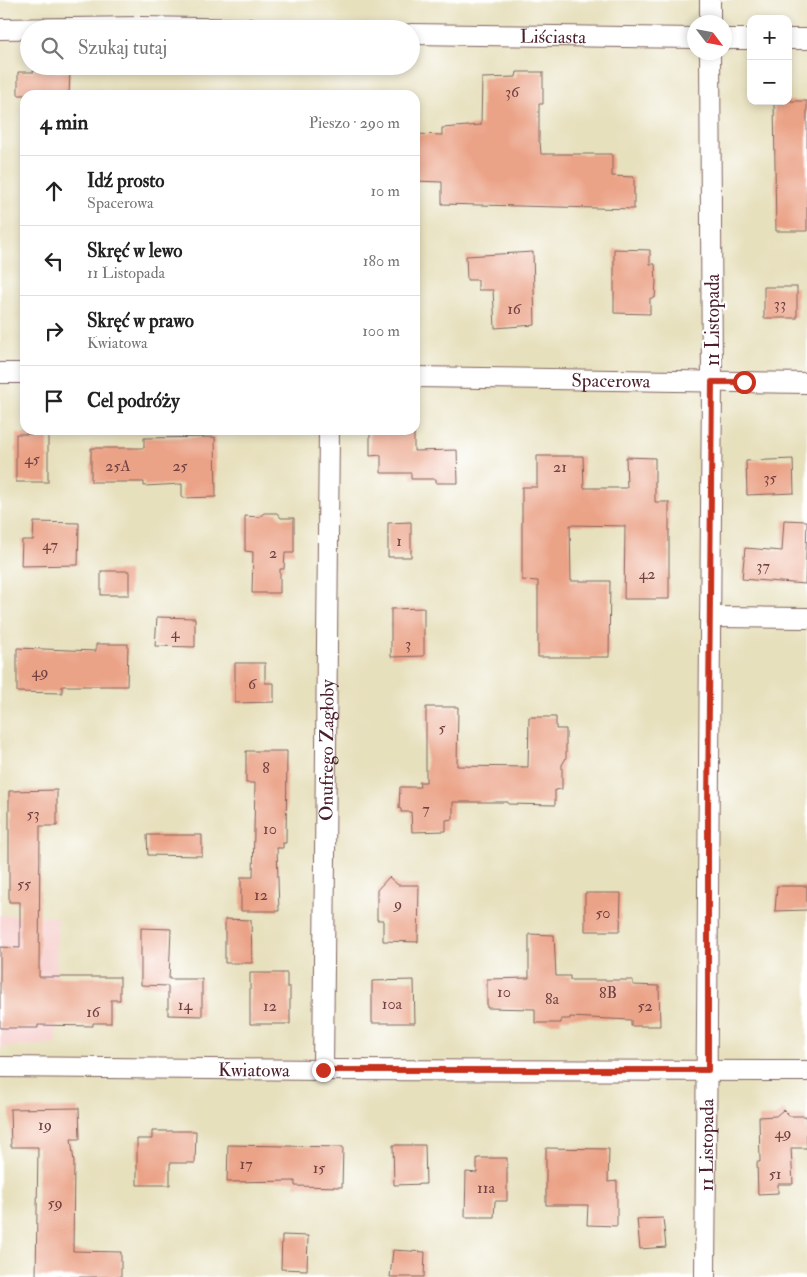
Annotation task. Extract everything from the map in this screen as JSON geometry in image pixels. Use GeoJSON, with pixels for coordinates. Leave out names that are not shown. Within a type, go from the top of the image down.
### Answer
{"type":"FeatureCollection","features":[{"type":"Feature","properties":{"kind":"street"},"geometry":{"type":"LineString","coordinates":[[710,0],[710,15]]}},
{"type":"Feature","properties":{"kind":"street"},"geometry":{"type":"LineString","coordinates":[[0,29],[20,29]]}},
{"type":"Feature","properties":{"kind":"street","name":"Liściasta"},"geometry":{"type":"LineString","coordinates":[[420,34],[687,38]]}},
{"type":"Feature","properties":{"kind":"street"},"geometry":{"type":"LineString","coordinates":[[732,39],[747,39]]}},
{"type":"Feature","properties":{"kind":"street"},"geometry":{"type":"LineString","coordinates":[[792,39],[807,39]]}},
{"type":"Feature","properties":{"kind":"street","name":"11 Listopada"},"geometry":{"type":"LineString","coordinates":[[705,1277],[712,382],[710,60]]}},
{"type":"Feature","properties":{"kind":"street"},"geometry":{"type":"LineString","coordinates":[[0,373],[20,373]]}},
{"type":"Feature","properties":{"kind":"street","name":"Spacerowa"},"geometry":{"type":"LineString","coordinates":[[420,377],[807,383]]}},
{"type":"Feature","properties":{"kind":"street","name":"Onufrego Zagłoby"},"geometry":{"type":"LineString","coordinates":[[323,1070],[330,435]]}},
{"type":"Feature","properties":{"kind":"street"},"geometry":{"type":"LineString","coordinates":[[710,617],[807,618]]}},
{"type":"Feature","properties":{"kind":"street","name":"Kwiatowa"},"geometry":{"type":"LineString","coordinates":[[0,1067],[807,1071]]}},
{"type":"Feature","properties":{"kind":"shaded area"},"geometry":{"type":"Polygon","coordinates":[[[0,915],[57,917],[56,1044],[0,1047],[0,915]]]}},
{"type":"Feature","properties":{"kind":"building"},"geometry":{"type":"Polygon","coordinates":[[[18,72],[20,72],[20,75],[70,75],[69,90],[20,90],[20,95],[18,95],[18,72]]]}},
{"type":"Feature","properties":{"kind":"building"},"geometry":{"type":"Polygon","coordinates":[[[517,72],[543,72],[543,104],[539,104],[539,142],[541,154],[612,154],[612,176],[634,177],[634,209],[442,204],[442,182],[420,181],[420,134],[442,135],[442,128],[481,125],[482,78],[516,77],[517,72]]]}},
{"type":"Feature","properties":{"kind":"building"},"geometry":{"type":"Polygon","coordinates":[[[792,101],[807,101],[807,231],[776,231],[774,105],[792,105],[792,101]]]}},
{"type":"Feature","properties":{"kind":"building"},"geometry":{"type":"Polygon","coordinates":[[[614,249],[650,250],[650,264],[655,264],[656,282],[655,298],[650,298],[650,314],[614,313],[614,249]]]}},
{"type":"Feature","properties":{"kind":"building"},"geometry":{"type":"Polygon","coordinates":[[[533,252],[535,325],[495,328],[493,290],[478,290],[478,280],[467,280],[466,256],[533,252]]]}},
{"type":"Feature","properties":{"kind":"building"},"geometry":{"type":"Polygon","coordinates":[[[764,287],[797,287],[797,318],[764,318],[764,287]]]}},
{"type":"Feature","properties":{"kind":"building"},"geometry":{"type":"Polygon","coordinates":[[[16,434],[48,435],[48,482],[16,482],[16,434]]]}},
{"type":"Feature","properties":{"kind":"building"},"geometry":{"type":"Polygon","coordinates":[[[370,435],[414,435],[414,451],[457,450],[458,483],[436,483],[436,479],[411,479],[411,473],[381,473],[381,455],[370,456],[370,435]]]}},
{"type":"Feature","properties":{"kind":"building"},"geometry":{"type":"Polygon","coordinates":[[[215,437],[216,497],[182,498],[182,484],[144,486],[144,482],[91,482],[91,448],[144,448],[144,438],[215,437]]]}},
{"type":"Feature","properties":{"kind":"building"},"geometry":{"type":"Polygon","coordinates":[[[537,456],[583,456],[584,488],[627,488],[626,457],[655,458],[655,502],[669,502],[669,599],[624,599],[625,526],[570,525],[571,581],[610,581],[609,657],[538,657],[538,581],[522,580],[522,487],[537,487],[537,456]]]}},
{"type":"Feature","properties":{"kind":"building"},"geometry":{"type":"Polygon","coordinates":[[[793,459],[794,493],[747,495],[746,461],[793,459]]]}},
{"type":"Feature","properties":{"kind":"building"},"geometry":{"type":"Polygon","coordinates":[[[264,513],[277,513],[281,518],[294,518],[294,553],[285,553],[284,569],[280,569],[280,593],[252,593],[253,552],[245,551],[245,516],[259,517],[264,513]]]}},
{"type":"Feature","properties":{"kind":"building"},"geometry":{"type":"Polygon","coordinates":[[[784,520],[807,521],[805,584],[742,579],[745,548],[782,551],[784,520]]]}},
{"type":"Feature","properties":{"kind":"building"},"geometry":{"type":"Polygon","coordinates":[[[34,522],[79,523],[78,565],[21,566],[22,540],[33,540],[34,522]]]}},
{"type":"Feature","properties":{"kind":"building"},"geometry":{"type":"Polygon","coordinates":[[[411,522],[411,557],[388,557],[388,523],[411,522]]]}},
{"type":"Feature","properties":{"kind":"building"},"geometry":{"type":"Polygon","coordinates":[[[101,571],[129,571],[129,595],[101,595],[101,571]]]}},
{"type":"Feature","properties":{"kind":"building"},"geometry":{"type":"Polygon","coordinates":[[[424,608],[424,656],[391,657],[391,609],[424,608]]]}},
{"type":"Feature","properties":{"kind":"building"},"geometry":{"type":"Polygon","coordinates":[[[157,617],[195,618],[195,647],[155,646],[157,617]]]}},
{"type":"Feature","properties":{"kind":"building"},"geometry":{"type":"Polygon","coordinates":[[[96,644],[128,644],[127,686],[62,686],[62,693],[17,692],[17,648],[96,651],[96,644]]]}},
{"type":"Feature","properties":{"kind":"building"},"geometry":{"type":"Polygon","coordinates":[[[235,663],[265,663],[265,683],[274,683],[274,702],[235,703],[235,663]]]}},
{"type":"Feature","properties":{"kind":"building"},"geometry":{"type":"Polygon","coordinates":[[[426,707],[458,707],[457,766],[528,767],[529,717],[556,717],[556,729],[566,729],[566,758],[562,765],[562,789],[555,790],[555,805],[508,804],[508,802],[453,802],[453,819],[446,820],[446,831],[412,832],[411,812],[401,812],[399,808],[400,787],[420,787],[419,782],[426,782],[426,707]]]}},
{"type":"Feature","properties":{"kind":"building"},"geometry":{"type":"Polygon","coordinates":[[[246,751],[287,751],[286,843],[283,843],[283,848],[277,848],[279,911],[241,911],[241,877],[253,877],[255,783],[246,783],[246,751]]]}},
{"type":"Feature","properties":{"kind":"building"},"geometry":{"type":"Polygon","coordinates":[[[57,790],[57,826],[40,826],[39,977],[120,977],[120,1000],[111,1000],[111,1023],[93,1023],[93,1026],[38,1025],[38,1028],[0,1028],[0,947],[20,948],[20,902],[9,902],[9,791],[57,790]]]}},
{"type":"Feature","properties":{"kind":"building"},"geometry":{"type":"Polygon","coordinates":[[[147,835],[202,835],[202,856],[148,855],[147,835]]]}},
{"type":"Feature","properties":{"kind":"building"},"geometry":{"type":"Polygon","coordinates":[[[389,877],[398,885],[419,885],[418,942],[383,941],[383,920],[377,920],[377,890],[389,877]]]}},
{"type":"Feature","properties":{"kind":"building"},"geometry":{"type":"Polygon","coordinates":[[[777,886],[807,886],[807,910],[775,911],[777,886]]]}},
{"type":"Feature","properties":{"kind":"building"},"geometry":{"type":"Polygon","coordinates":[[[585,893],[621,893],[620,931],[585,931],[585,893]]]}},
{"type":"Feature","properties":{"kind":"building"},"geometry":{"type":"Polygon","coordinates":[[[225,919],[251,920],[252,963],[225,963],[225,919]]]}},
{"type":"Feature","properties":{"kind":"building"},"geometry":{"type":"Polygon","coordinates":[[[141,928],[171,929],[169,979],[202,979],[202,1016],[168,1015],[168,986],[141,985],[141,928]]]}},
{"type":"Feature","properties":{"kind":"building"},"geometry":{"type":"Polygon","coordinates":[[[529,934],[554,935],[556,976],[570,976],[570,980],[633,980],[633,985],[659,986],[660,1026],[631,1026],[631,1020],[570,1017],[570,1019],[561,1019],[561,1023],[535,1023],[535,1009],[487,1008],[487,979],[529,978],[529,934]]]}},
{"type":"Feature","properties":{"kind":"building"},"geometry":{"type":"Polygon","coordinates":[[[250,973],[287,973],[287,987],[290,987],[290,1024],[250,1024],[250,973]]]}},
{"type":"Feature","properties":{"kind":"building"},"geometry":{"type":"Polygon","coordinates":[[[414,980],[415,1023],[372,1023],[372,981],[414,980]]]}},
{"type":"Feature","properties":{"kind":"building"},"geometry":{"type":"Polygon","coordinates":[[[79,1108],[80,1139],[71,1139],[74,1162],[73,1251],[121,1252],[121,1277],[36,1277],[38,1147],[11,1147],[10,1109],[79,1108]]]}},
{"type":"Feature","properties":{"kind":"building"},"geometry":{"type":"Polygon","coordinates":[[[783,1110],[789,1116],[806,1116],[807,1148],[791,1148],[793,1184],[778,1184],[778,1193],[758,1194],[757,1162],[760,1162],[759,1117],[776,1116],[783,1110]]]}},
{"type":"Feature","properties":{"kind":"building"},"geometry":{"type":"Polygon","coordinates":[[[152,1131],[196,1131],[195,1163],[170,1163],[170,1185],[137,1185],[137,1139],[152,1139],[152,1131]]]}},
{"type":"Feature","properties":{"kind":"building"},"geometry":{"type":"Polygon","coordinates":[[[228,1145],[343,1147],[342,1187],[295,1186],[295,1181],[227,1182],[228,1145]]]}},
{"type":"Feature","properties":{"kind":"building"},"geometry":{"type":"Polygon","coordinates":[[[393,1145],[425,1145],[426,1184],[394,1185],[393,1145]]]}},
{"type":"Feature","properties":{"kind":"building"},"geometry":{"type":"Polygon","coordinates":[[[546,1148],[609,1149],[608,1182],[617,1181],[617,1226],[587,1225],[588,1205],[546,1205],[546,1148]]]}},
{"type":"Feature","properties":{"kind":"building"},"geometry":{"type":"Polygon","coordinates":[[[477,1158],[507,1158],[507,1201],[495,1201],[494,1217],[465,1217],[466,1172],[477,1173],[477,1158]]]}},
{"type":"Feature","properties":{"kind":"building"},"geometry":{"type":"Polygon","coordinates":[[[663,1218],[666,1247],[640,1249],[637,1219],[663,1218]]]}},
{"type":"Feature","properties":{"kind":"building"},"geometry":{"type":"Polygon","coordinates":[[[282,1235],[308,1236],[307,1270],[281,1269],[282,1235]]]}},
{"type":"Feature","properties":{"kind":"building"},"geometry":{"type":"Polygon","coordinates":[[[393,1250],[425,1252],[424,1277],[390,1277],[393,1250]]]}},
{"type":"Feature","properties":{"kind":"route"},"geometry":{"type":"LineString","coordinates":[[323,1070],[708,1070],[708,810],[712,382],[744,382]]}}]}
